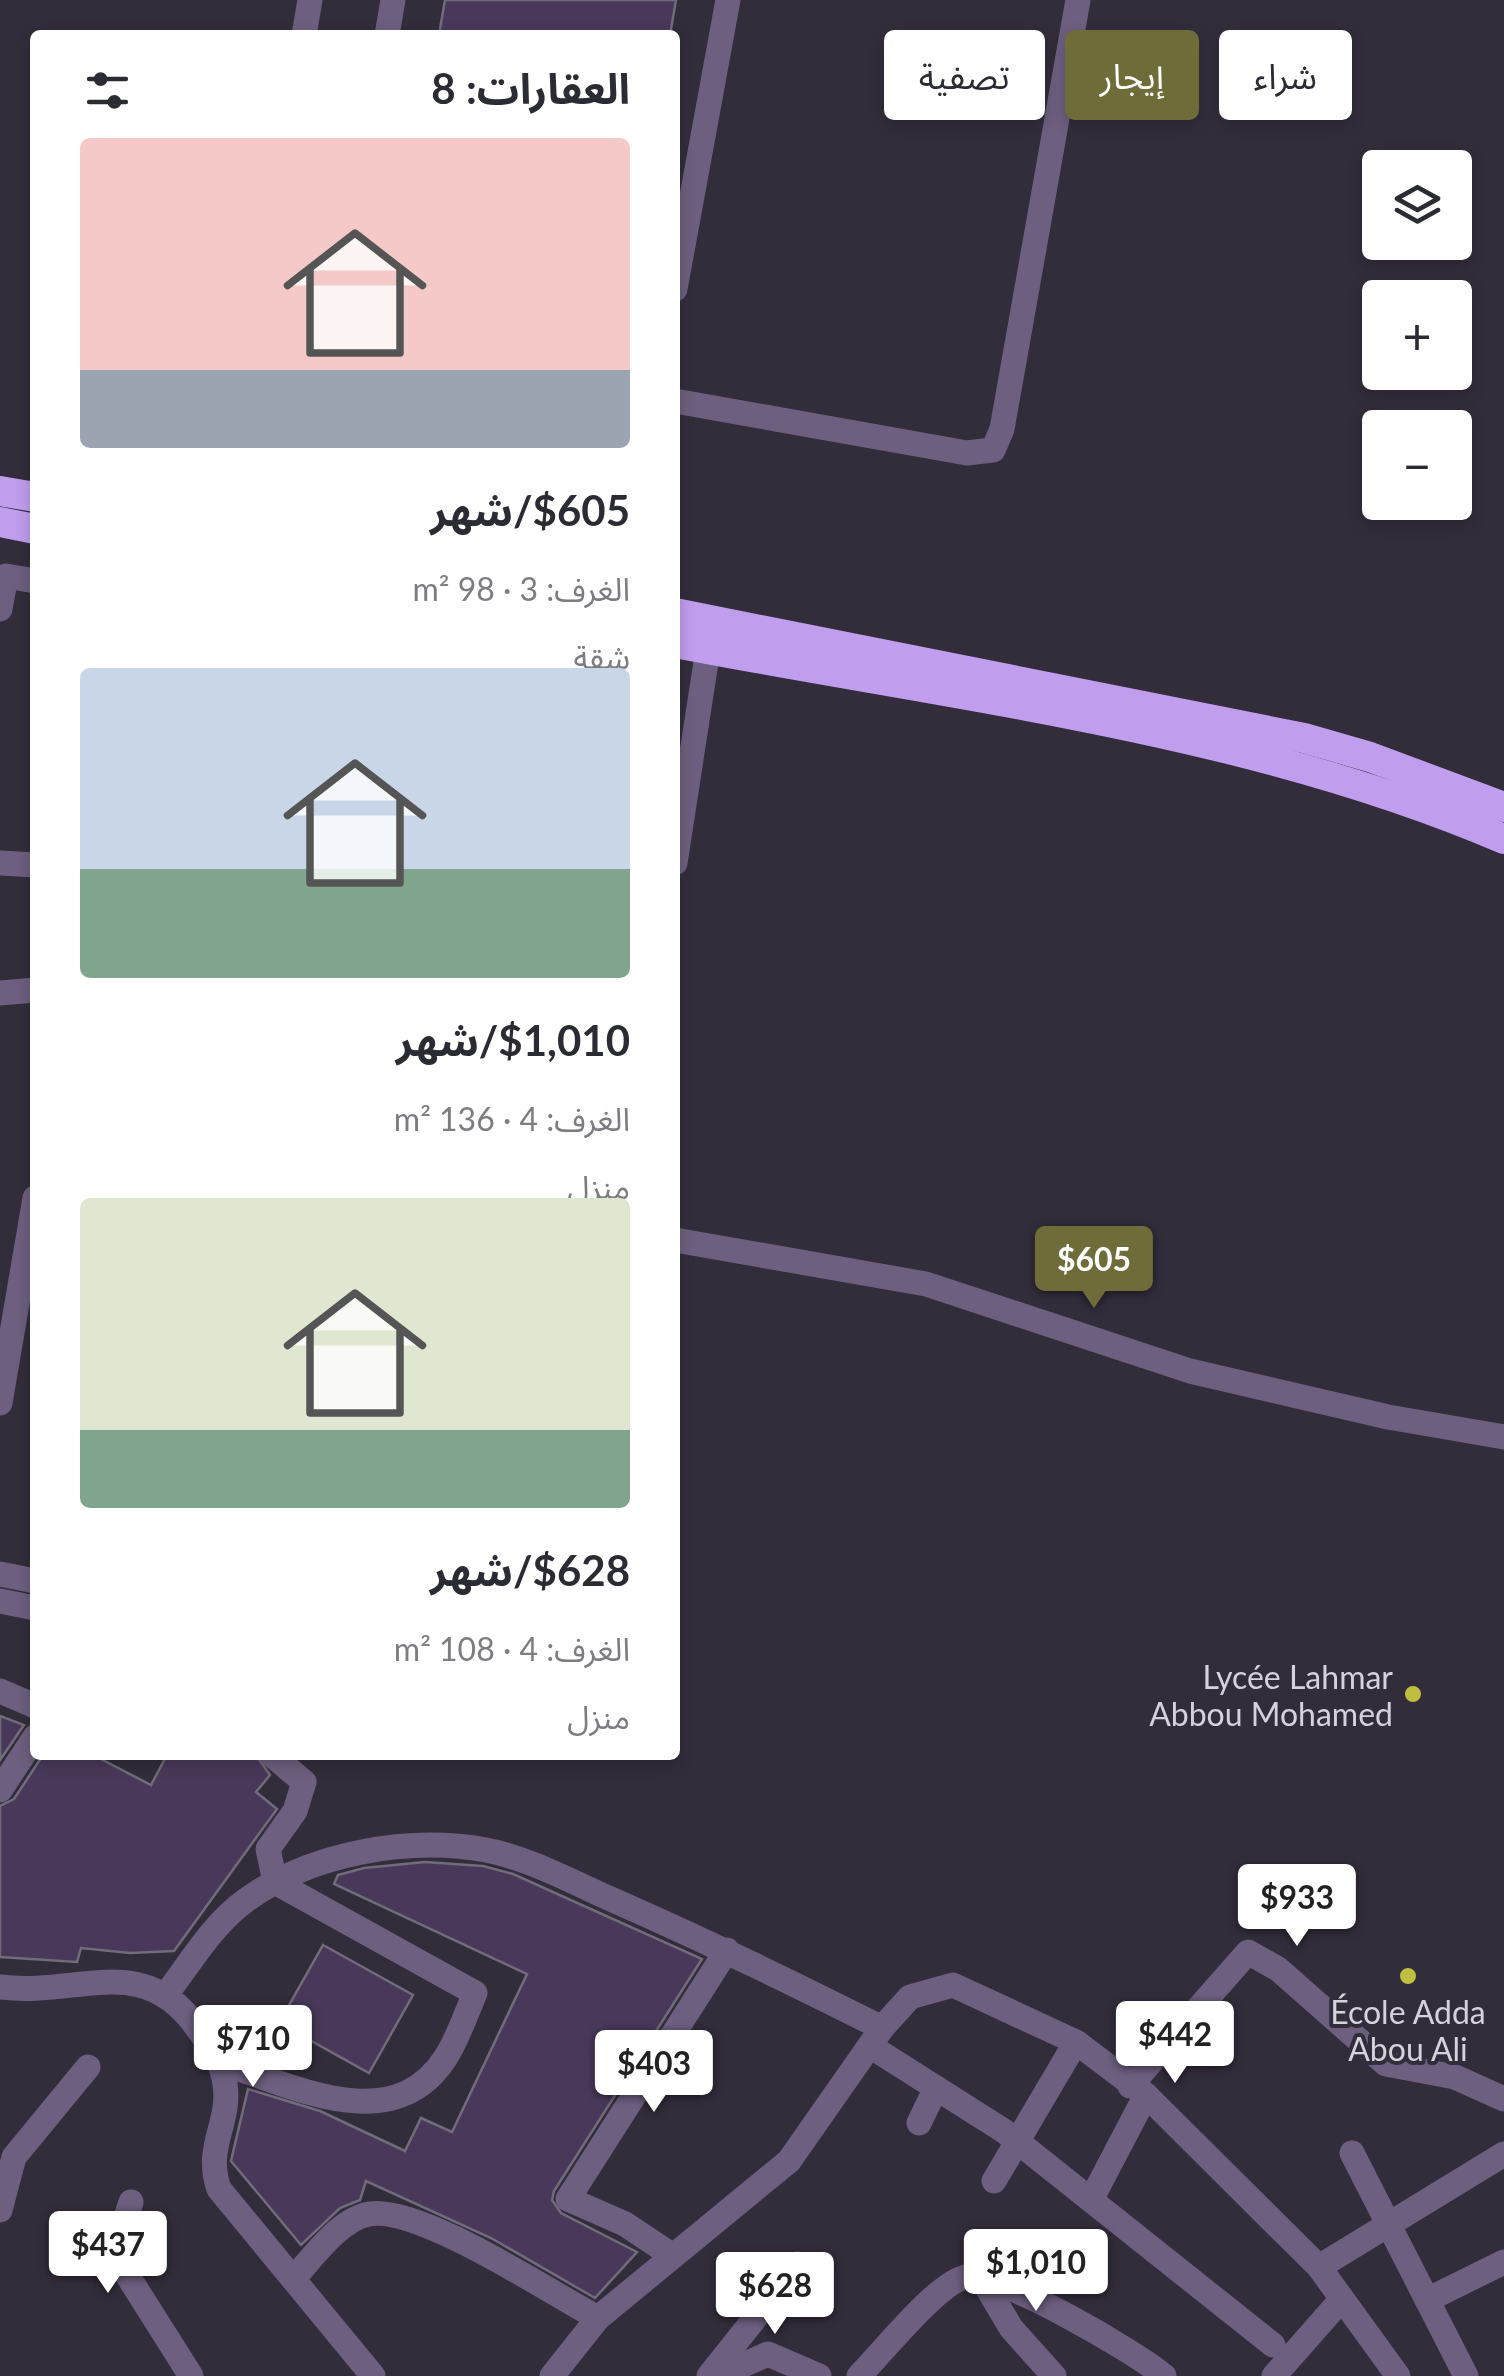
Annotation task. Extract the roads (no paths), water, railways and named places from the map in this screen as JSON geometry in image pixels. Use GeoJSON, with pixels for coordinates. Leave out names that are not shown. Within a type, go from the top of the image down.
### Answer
{"type":"FeatureCollection","features":[{"type":"Feature","properties":{"kind":"highway"},"geometry":{"type":"LineString","coordinates":[[0,490],[30,496]]}},
{"type":"Feature","properties":{"kind":"highway"},"geometry":{"type":"LineString","coordinates":[[0,522],[30,528]]}},
{"type":"Feature","properties":{"kind":"highway"},"geometry":{"type":"LineString","coordinates":[[680,614],[1304,738],[1386,762],[1504,807]]}},
{"type":"Feature","properties":{"kind":"highway"},"geometry":{"type":"LineString","coordinates":[[680,644],[1010,704],[1254,757],[1410,802],[1504,839]]}},
{"type":"Feature","properties":{"kind":"street"},"geometry":{"type":"LineString","coordinates":[[305,30],[310,0]]}},
{"type":"Feature","properties":{"kind":"street"},"geometry":{"type":"LineString","coordinates":[[389,30],[393,0]]}},
{"type":"Feature","properties":{"kind":"street"},"geometry":{"type":"LineString","coordinates":[[680,263],[728,0]]}},
{"type":"Feature","properties":{"kind":"street"},"geometry":{"type":"LineString","coordinates":[[680,402],[968,452],[993,450],[1002,429],[1078,0]]}},
{"type":"Feature","properties":{"kind":"street"},"geometry":{"type":"LineString","coordinates":[[0,609],[6,576],[30,580]]}},
{"type":"Feature","properties":{"kind":"street"},"geometry":{"type":"LineString","coordinates":[[680,831],[708,649]]}},
{"type":"Feature","properties":{"kind":"street"},"geometry":{"type":"LineString","coordinates":[[0,862],[30,865]]}},
{"type":"Feature","properties":{"kind":"street"},"geometry":{"type":"LineString","coordinates":[[0,993],[30,990]]}},
{"type":"Feature","properties":{"kind":"street"},"geometry":{"type":"LineString","coordinates":[[0,1403],[30,1227]]}},
{"type":"Feature","properties":{"kind":"street"},"geometry":{"type":"LineString","coordinates":[[680,1241],[926,1284],[1190,1371],[1388,1417],[1504,1436]]}},
{"type":"Feature","properties":{"kind":"street"},"geometry":{"type":"LineString","coordinates":[[0,1574],[30,1580]]}},
{"type":"Feature","properties":{"kind":"street"},"geometry":{"type":"LineString","coordinates":[[0,1600],[30,1607]]}},
{"type":"Feature","properties":{"kind":"street"},"geometry":{"type":"LineString","coordinates":[[0,1677],[30,1685]]}},
{"type":"Feature","properties":{"kind":"street"},"geometry":{"type":"LineString","coordinates":[[0,1691],[30,1704]]}},
{"type":"Feature","properties":{"kind":"street"},"geometry":{"type":"LineString","coordinates":[[0,1790],[30,1745]]}},
{"type":"Feature","properties":{"kind":"street"},"geometry":{"type":"LineString","coordinates":[[219,2062],[335,2099],[392,2101],[416,2090],[446,2058],[475,1993],[275,1882],[268,1848],[295,1811],[304,1782],[278,1760]]}},
{"type":"Feature","properties":{"kind":"street"},"geometry":{"type":"LineString","coordinates":[[167,1994],[214,1930],[243,1902],[275,1882],[331,1859],[420,1846],[487,1850],[561,1877],[727,1950],[876,2037],[936,2088],[1020,2143],[1273,2345]]}},
{"type":"Feature","properties":{"kind":"street"},"geometry":{"type":"LineString","coordinates":[[674,2256],[625,2224],[568,2199],[727,1950]]}},
{"type":"Feature","properties":{"kind":"street"},"geometry":{"type":"LineString","coordinates":[[1092,2200],[1138,2090],[1248,1952],[1278,1969],[1386,2064],[1454,2076],[1504,2099]]}},
{"type":"Feature","properties":{"kind":"street"},"geometry":{"type":"LineString","coordinates":[[0,1987],[134,1983],[167,1994],[193,2022],[219,2062],[225,2103],[212,2152],[213,2172],[234,2208],[373,2376]]}},
{"type":"Feature","properties":{"kind":"street"},"geometry":{"type":"LineString","coordinates":[[553,2376],[598,2318],[789,2161],[876,2037],[910,1997],[953,1985],[1076,2042],[1138,2090],[1319,2267],[1398,2376]]}},
{"type":"Feature","properties":{"kind":"street"},"geometry":{"type":"LineString","coordinates":[[994,2181],[1020,2143],[1076,2042]]}},
{"type":"Feature","properties":{"kind":"street"},"geometry":{"type":"LineString","coordinates":[[0,2210],[7,2152],[88,2068]]}},
{"type":"Feature","properties":{"kind":"street"},"geometry":{"type":"LineString","coordinates":[[918,2123],[936,2088]]}},
{"type":"Feature","properties":{"kind":"street"},"geometry":{"type":"LineString","coordinates":[[1352,2153],[1466,2376]]}},
{"type":"Feature","properties":{"kind":"street"},"geometry":{"type":"LineString","coordinates":[[1319,2267],[1504,2154]]}},
{"type":"Feature","properties":{"kind":"street"},"geometry":{"type":"LineString","coordinates":[[131,2202],[114,2254],[190,2376]]}},
{"type":"Feature","properties":{"kind":"street"},"geometry":{"type":"LineString","coordinates":[[294,2278],[333,2236],[367,2214],[412,2217],[598,2318]]}},
{"type":"Feature","properties":{"kind":"street"},"geometry":{"type":"LineString","coordinates":[[1427,2300],[1504,2262]]}},
{"type":"Feature","properties":{"kind":"street"},"geometry":{"type":"LineString","coordinates":[[709,2376],[798,2264]]}},
{"type":"Feature","properties":{"kind":"street"},"geometry":{"type":"LineString","coordinates":[[859,2376],[936,2293],[966,2276],[982,2279],[1072,2320],[1145,2359],[1164,2376]]}},
{"type":"Feature","properties":{"kind":"street"},"geometry":{"type":"LineString","coordinates":[[982,2279],[1011,2328],[1054,2376]]}},
{"type":"Feature","properties":{"kind":"street"},"geometry":{"type":"LineString","coordinates":[[1274,2376],[1341,2300]]}},
{"type":"Feature","properties":{"kind":"street"},"geometry":{"type":"LineString","coordinates":[[718,2376],[768,2354],[819,2376]]}},
{"type":"Feature","properties":{"kind":"place","name":"Lycée Lahmar Abbou Mohamed"},"geometry":{"type":"Point","coordinates":[1413,1694]}},
{"type":"Feature","properties":{"kind":"place","name":"École Adda Abou Ali"},"geometry":{"type":"Point","coordinates":[1408,1976]}}]}
